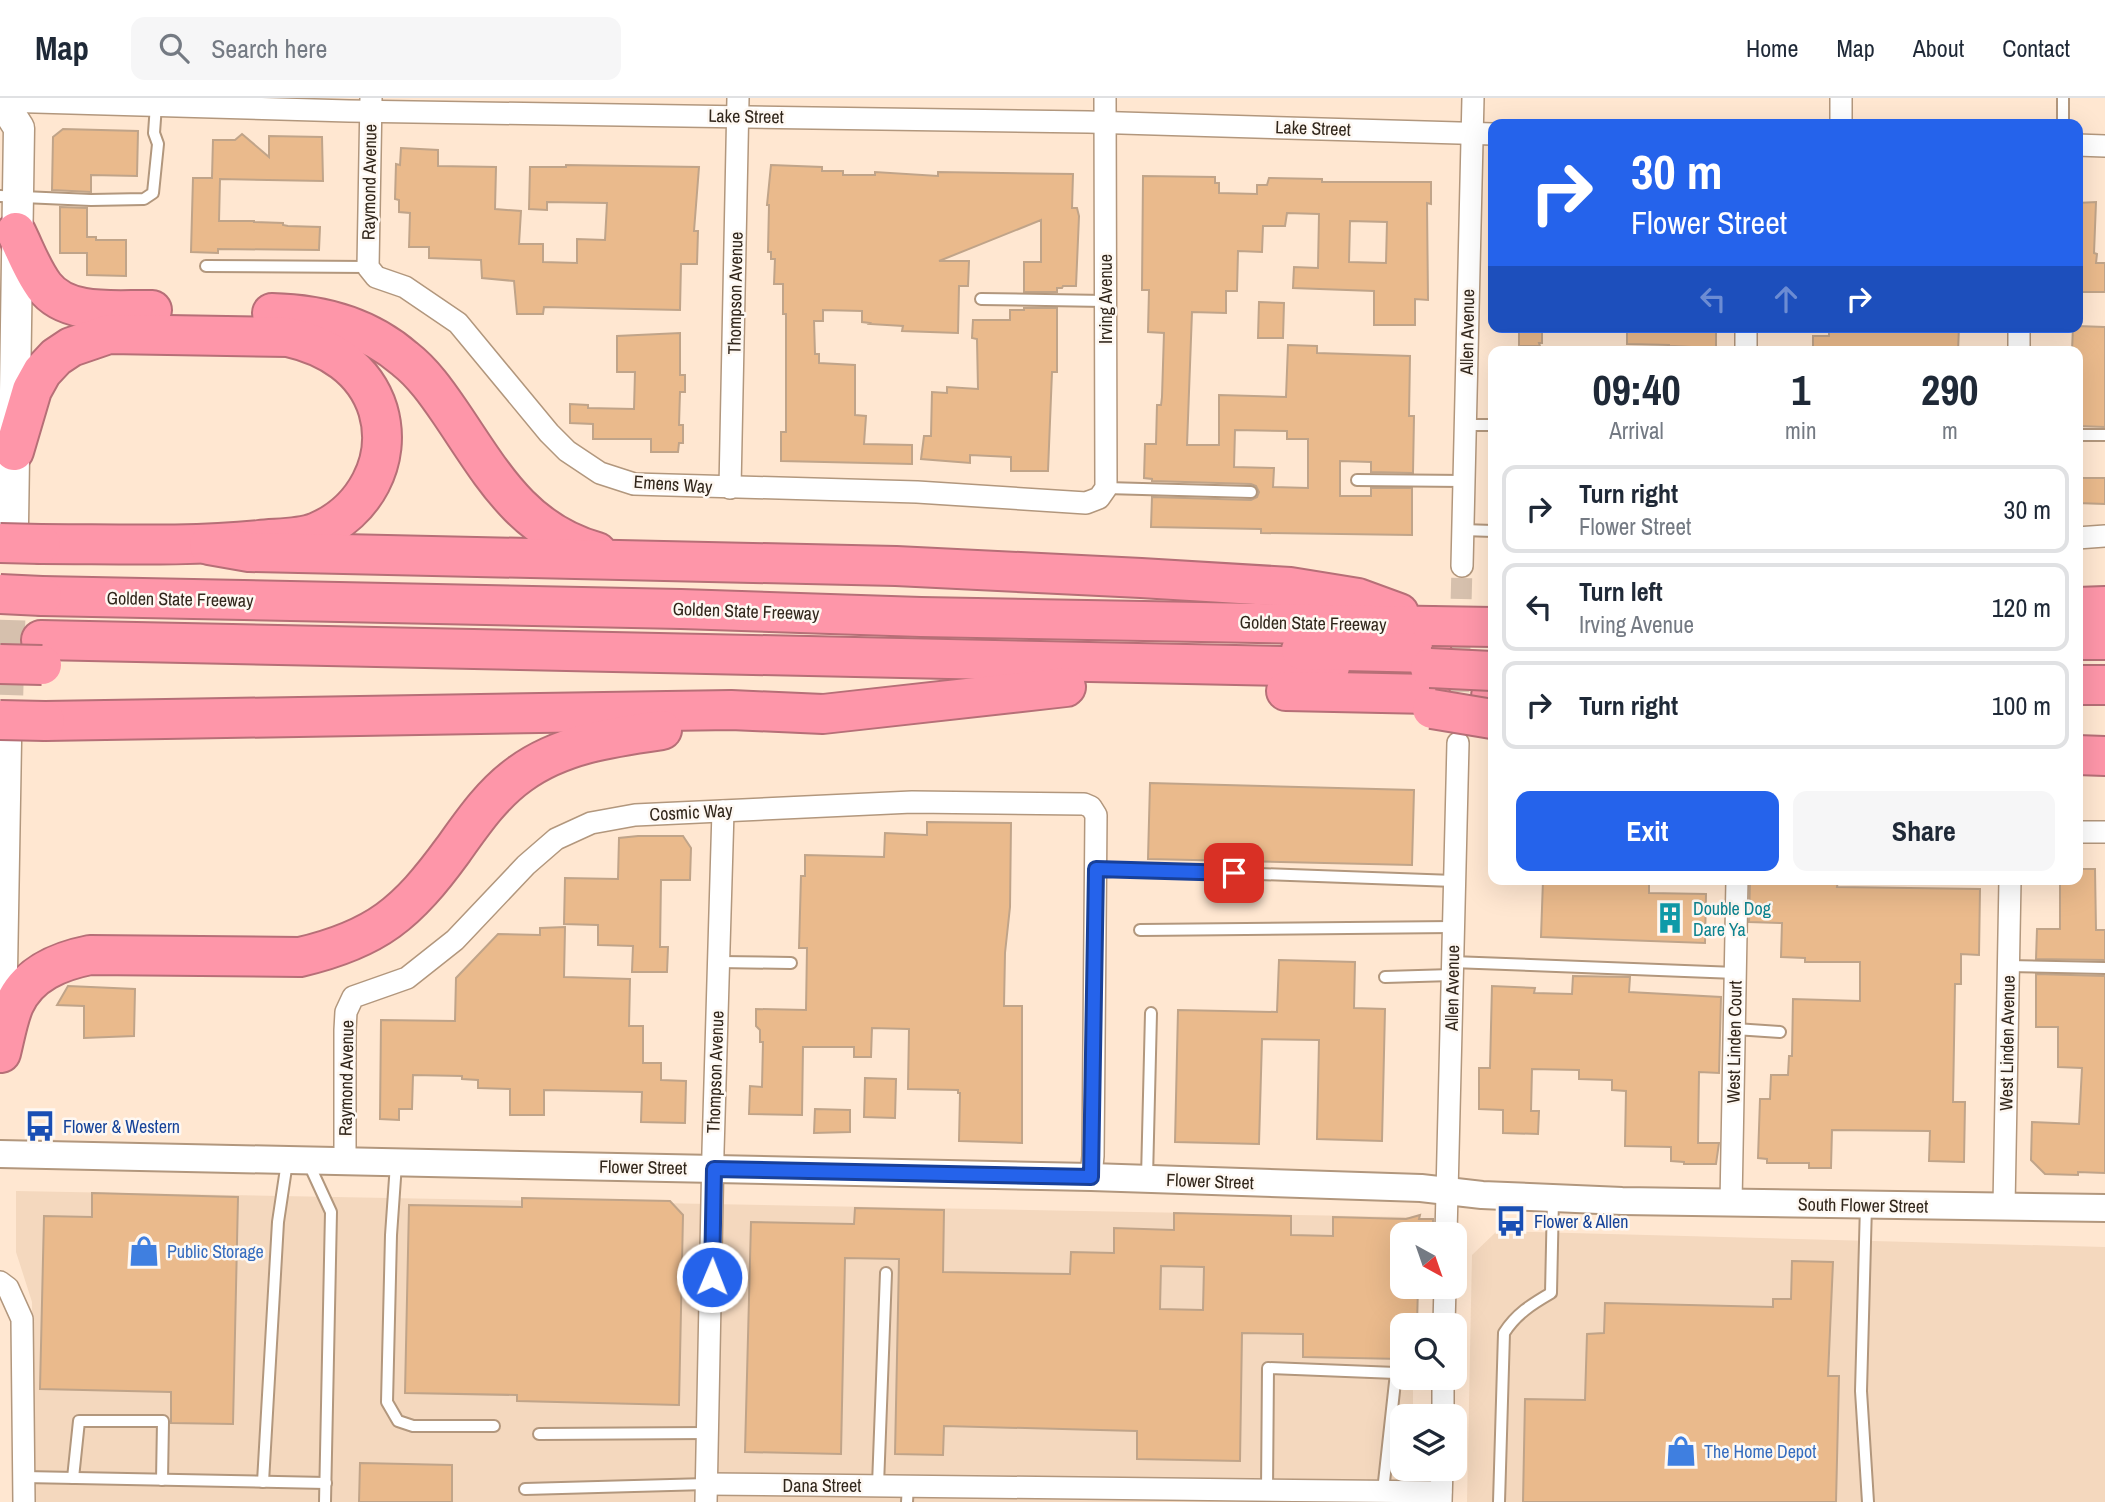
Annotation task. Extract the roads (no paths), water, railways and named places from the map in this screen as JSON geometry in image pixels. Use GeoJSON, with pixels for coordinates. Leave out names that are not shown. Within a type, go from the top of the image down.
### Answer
{"type":"FeatureCollection","features":[{"type":"Feature","properties":{"kind":"highway"},"geometry":{"type":"LineString","coordinates":[[11,208],[45,287],[54,296],[76,306],[305,314],[342,322],[365,332],[406,359],[421,374],[506,494],[521,510],[556,535],[583,548],[647,560]]}},
{"type":"Feature","properties":{"kind":"highway"},"geometry":{"type":"LineString","coordinates":[[14,451],[32,390],[42,372],[56,357],[92,338],[109,334],[288,337],[311,342],[331,351],[357,376],[377,409],[382,430],[382,448],[377,469],[368,488],[339,520],[315,533],[209,545]]}},
{"type":"Feature","properties":{"kind":"highway"},"geometry":{"type":"LineString","coordinates":[[18,537],[209,545],[249,552],[910,567],[1290,587],[1358,598],[1431,670],[1488,684]]}},
{"type":"Feature","properties":{"kind":"highway","name":"Golden State Freeway"},"geometry":{"type":"LineString","coordinates":[[0,594],[42,630],[1066,687],[1372,693],[1431,670],[1488,630]]}},
{"type":"Feature","properties":{"kind":"highway"},"geometry":{"type":"LineString","coordinates":[[2083,607],[2105,606]]}},
{"type":"Feature","properties":{"kind":"highway","name":"Golden State Freeway"},"geometry":{"type":"LineString","coordinates":[[0,664],[42,630],[667,608],[921,617],[1431,670]]}},
{"type":"Feature","properties":{"kind":"highway"},"geometry":{"type":"LineString","coordinates":[[0,620],[42,630]]}},
{"type":"Feature","properties":{"kind":"highway"},"geometry":{"type":"LineString","coordinates":[[0,639],[42,630]]}},
{"type":"Feature","properties":{"kind":"highway"},"geometry":{"type":"LineString","coordinates":[[2083,640],[2105,640]]}},
{"type":"Feature","properties":{"kind":"highway"},"geometry":{"type":"LineString","coordinates":[[2083,664],[2105,664]]}},
{"type":"Feature","properties":{"kind":"highway"},"geometry":{"type":"LineString","coordinates":[[1431,670],[1488,684]]}},
{"type":"Feature","properties":{"kind":"highway"},"geometry":{"type":"LineString","coordinates":[[2083,685],[2105,685]]}},
{"type":"Feature","properties":{"kind":"highway"},"geometry":{"type":"LineString","coordinates":[[3,731],[45,721],[731,710],[823,714],[1066,687]]}},
{"type":"Feature","properties":{"kind":"highway"},"geometry":{"type":"LineString","coordinates":[[2083,707],[2105,708]]}},
{"type":"Feature","properties":{"kind":"highway"},"geometry":{"type":"LineString","coordinates":[[1,1053],[15,1003],[30,983],[45,970],[65,960],[90,955],[288,957],[334,949],[384,925],[414,899],[482,809],[520,774],[540,761],[566,749],[597,741],[761,713]]}},
{"type":"Feature","properties":{"kind":"highway"},"geometry":{"type":"LineString","coordinates":[[2083,755],[2105,756]]}},
{"type":"Feature","properties":{"kind":"main road"},"geometry":{"type":"LineString","coordinates":[[1,101],[19,128],[11,208],[14,451],[18,537]]}},
{"type":"Feature","properties":{"kind":"main road"},"geometry":{"type":"LineString","coordinates":[[0,1068],[3,731]]}},
{"type":"Feature","properties":{"kind":"street","name":"Irving Avenue"},"geometry":{"type":"LineString","coordinates":[[1102,493],[1104,98]]}},
{"type":"Feature","properties":{"kind":"street","name":"Allen Avenue"},"geometry":{"type":"LineString","coordinates":[[1462,566],[1465,425],[1482,133],[1473,98]]}},
{"type":"Feature","properties":{"kind":"street"},"geometry":{"type":"LineString","coordinates":[[1841,98],[1841,119]]}},
{"type":"Feature","properties":{"kind":"street","name":"Lake Street"},"geometry":{"type":"LineString","coordinates":[[1,101],[738,107],[1105,123],[1482,133]]}},
{"type":"Feature","properties":{"kind":"street","name":"Raymond Avenue"},"geometry":{"type":"LineString","coordinates":[[368,267],[371,104]]}},
{"type":"Feature","properties":{"kind":"street","name":"Thompson Avenue"},"geometry":{"type":"LineString","coordinates":[[730,488],[738,107]]}},
{"type":"Feature","properties":{"kind":"street"},"geometry":{"type":"LineString","coordinates":[[2083,145],[2105,146]]}},
{"type":"Feature","properties":{"kind":"street","name":"Emens Way"},"geometry":{"type":"LineString","coordinates":[[368,267],[376,276],[405,287],[458,323],[567,451],[600,473],[634,484],[917,492],[1086,503],[1102,493]]}},
{"type":"Feature","properties":{"kind":"street"},"geometry":{"type":"LineString","coordinates":[[2083,538],[2105,536]]}},
{"type":"Feature","properties":{"kind":"street","name":"Allen Avenue"},"geometry":{"type":"LineString","coordinates":[[1446,1222],[1458,743]]}},
{"type":"Feature","properties":{"kind":"street","name":"Cosmic Way"},"geometry":{"type":"LineString","coordinates":[[353,997],[407,978],[446,948],[526,864],[556,839],[591,823],[635,815],[912,802],[1084,804],[1091,807],[1096,815],[1096,869]]}},
{"type":"Feature","properties":{"kind":"street","name":"Thompson Avenue"},"geometry":{"type":"LineString","coordinates":[[707,1493],[723,811]]}},
{"type":"Feature","properties":{"kind":"street"},"geometry":{"type":"LineString","coordinates":[[2083,832],[2105,832]]}},
{"type":"Feature","properties":{"kind":"street"},"geometry":{"type":"LineString","coordinates":[[1091,1177],[1096,869]]}},
{"type":"Feature","properties":{"kind":"street","name":"West Linden Court"},"geometry":{"type":"LineString","coordinates":[[1731,1203],[1735,1029],[1727,973],[1737,885]]}},
{"type":"Feature","properties":{"kind":"street","name":"West Linden Avenue"},"geometry":{"type":"LineString","coordinates":[[2004,1206],[2010,885]]}},
{"type":"Feature","properties":{"kind":"street","name":"Raymond Avenue"},"geometry":{"type":"LineString","coordinates":[[345,1160],[345,1030],[346,1012],[353,997]]}},
{"type":"Feature","properties":{"kind":"street","name":"Flower Street"},"geometry":{"type":"LineString","coordinates":[[0,1154],[1091,1177],[1447,1189],[1482,1195],[1622,1201]]}},
{"type":"Feature","properties":{"kind":"street","name":"South Flower Street"},"geometry":{"type":"LineString","coordinates":[[1622,1201],[2105,1208]]}},
{"type":"Feature","properties":{"kind":"street"},"geometry":{"type":"LineString","coordinates":[[0,1282],[8,1287],[22,1319],[24,1502]]}},
{"type":"Feature","properties":{"kind":"street","name":"Dana Street"},"geometry":{"type":"LineString","coordinates":[[707,1493],[878,1485],[908,1494],[1207,1496],[1267,1490],[1383,1491],[1441,1497]]}},
{"type":"Feature","properties":{"kind":"lane"},"geometry":{"type":"LineString","coordinates":[[2063,98],[2063,119]]}},
{"type":"Feature","properties":{"kind":"lane"},"geometry":{"type":"LineString","coordinates":[[11,208],[144,199],[153,193],[158,144],[154,133],[156,104]]}},
{"type":"Feature","properties":{"kind":"lane","name":"Emens Way"},"geometry":{"type":"LineString","coordinates":[[206,266],[368,267]]}},
{"type":"Feature","properties":{"kind":"lane"},"geometry":{"type":"LineString","coordinates":[[981,299],[1105,301]]}},
{"type":"Feature","properties":{"kind":"lane"},"geometry":{"type":"LineString","coordinates":[[1465,425],[1488,425]]}},
{"type":"Feature","properties":{"kind":"lane"},"geometry":{"type":"LineString","coordinates":[[2083,435],[2105,435]]}},
{"type":"Feature","properties":{"kind":"lane"},"geometry":{"type":"LineString","coordinates":[[1357,481],[1464,481]]}},
{"type":"Feature","properties":{"kind":"lane"},"geometry":{"type":"LineString","coordinates":[[1102,493],[1212,489],[1251,492]]}},
{"type":"Feature","properties":{"kind":"lane"},"geometry":{"type":"LineString","coordinates":[[1463,530],[1488,531]]}},
{"type":"Feature","properties":{"kind":"lane"},"geometry":{"type":"LineString","coordinates":[[1096,869],[1454,881]]}},
{"type":"Feature","properties":{"kind":"lane"},"geometry":{"type":"LineString","coordinates":[[1140,930],[1453,927]]}},
{"type":"Feature","properties":{"kind":"lane"},"geometry":{"type":"LineString","coordinates":[[719,962],[791,963]]}},
{"type":"Feature","properties":{"kind":"lane"},"geometry":{"type":"LineString","coordinates":[[1385,977],[1501,964],[1727,973]]}},
{"type":"Feature","properties":{"kind":"lane"},"geometry":{"type":"LineString","coordinates":[[2008,966],[2105,968]]}},
{"type":"Feature","properties":{"kind":"lane"},"geometry":{"type":"LineString","coordinates":[[1147,1179],[1151,1013]]}},
{"type":"Feature","properties":{"kind":"lane"},"geometry":{"type":"LineString","coordinates":[[1735,1029],[1780,1032]]}},
{"type":"Feature","properties":{"kind":"lane"},"geometry":{"type":"LineString","coordinates":[[264,1482],[278,1222],[297,1159]]}},
{"type":"Feature","properties":{"kind":"lane"},"geometry":{"type":"LineString","coordinates":[[297,1159],[331,1212],[325,1502]]}},
{"type":"Feature","properties":{"kind":"lane"},"geometry":{"type":"LineString","coordinates":[[396,1161],[391,1235],[387,1402],[398,1421],[413,1426],[494,1426]]}},
{"type":"Feature","properties":{"kind":"lane"},"geometry":{"type":"LineString","coordinates":[[1499,1502],[1504,1333],[1527,1307],[1551,1293],[1553,1198]]}},
{"type":"Feature","properties":{"kind":"lane"},"geometry":{"type":"LineString","coordinates":[[1866,1205],[1861,1391],[1868,1502]]}},
{"type":"Feature","properties":{"kind":"lane"},"geometry":{"type":"LineString","coordinates":[[878,1485],[886,1273]]}},
{"type":"Feature","properties":{"kind":"lane"},"geometry":{"type":"LineString","coordinates":[[1267,1490],[1268,1368],[1396,1373],[1383,1491]]}},
{"type":"Feature","properties":{"kind":"lane"},"geometry":{"type":"LineString","coordinates":[[73,1478],[79,1421],[163,1421],[162,1480]]}},
{"type":"Feature","properties":{"kind":"lane"},"geometry":{"type":"LineString","coordinates":[[539,1434],[708,1433]]}},
{"type":"Feature","properties":{"kind":"lane"},"geometry":{"type":"LineString","coordinates":[[24,1477],[326,1483]]}},
{"type":"Feature","properties":{"kind":"lane"},"geometry":{"type":"LineString","coordinates":[[525,1489],[707,1493]]}},
{"type":"Feature","properties":{"kind":"tunnel"},"geometry":{"type":"LineString","coordinates":[[7,740],[13,524]]}},
{"type":"Feature","properties":{"kind":"tunnel"},"geometry":{"type":"LineString","coordinates":[[1458,723],[1462,566]]}},
{"type":"Feature","properties":{"kind":"place","name":"Double Dog Dare Ya"},"geometry":{"type":"Point","coordinates":[1670,918]}},
{"type":"Feature","properties":{"kind":"place","name":"Flower & Western"},"geometry":{"type":"Point","coordinates":[40,1126]}},
{"type":"Feature","properties":{"kind":"place","name":"Flower & Allen"},"geometry":{"type":"Point","coordinates":[1511,1221]}},
{"type":"Feature","properties":{"kind":"place","name":"Public Storage"},"geometry":{"type":"Point","coordinates":[144,1251]}},
{"type":"Feature","properties":{"kind":"place","name":"The Home Depot"},"geometry":{"type":"Point","coordinates":[1681,1451]}}]}
